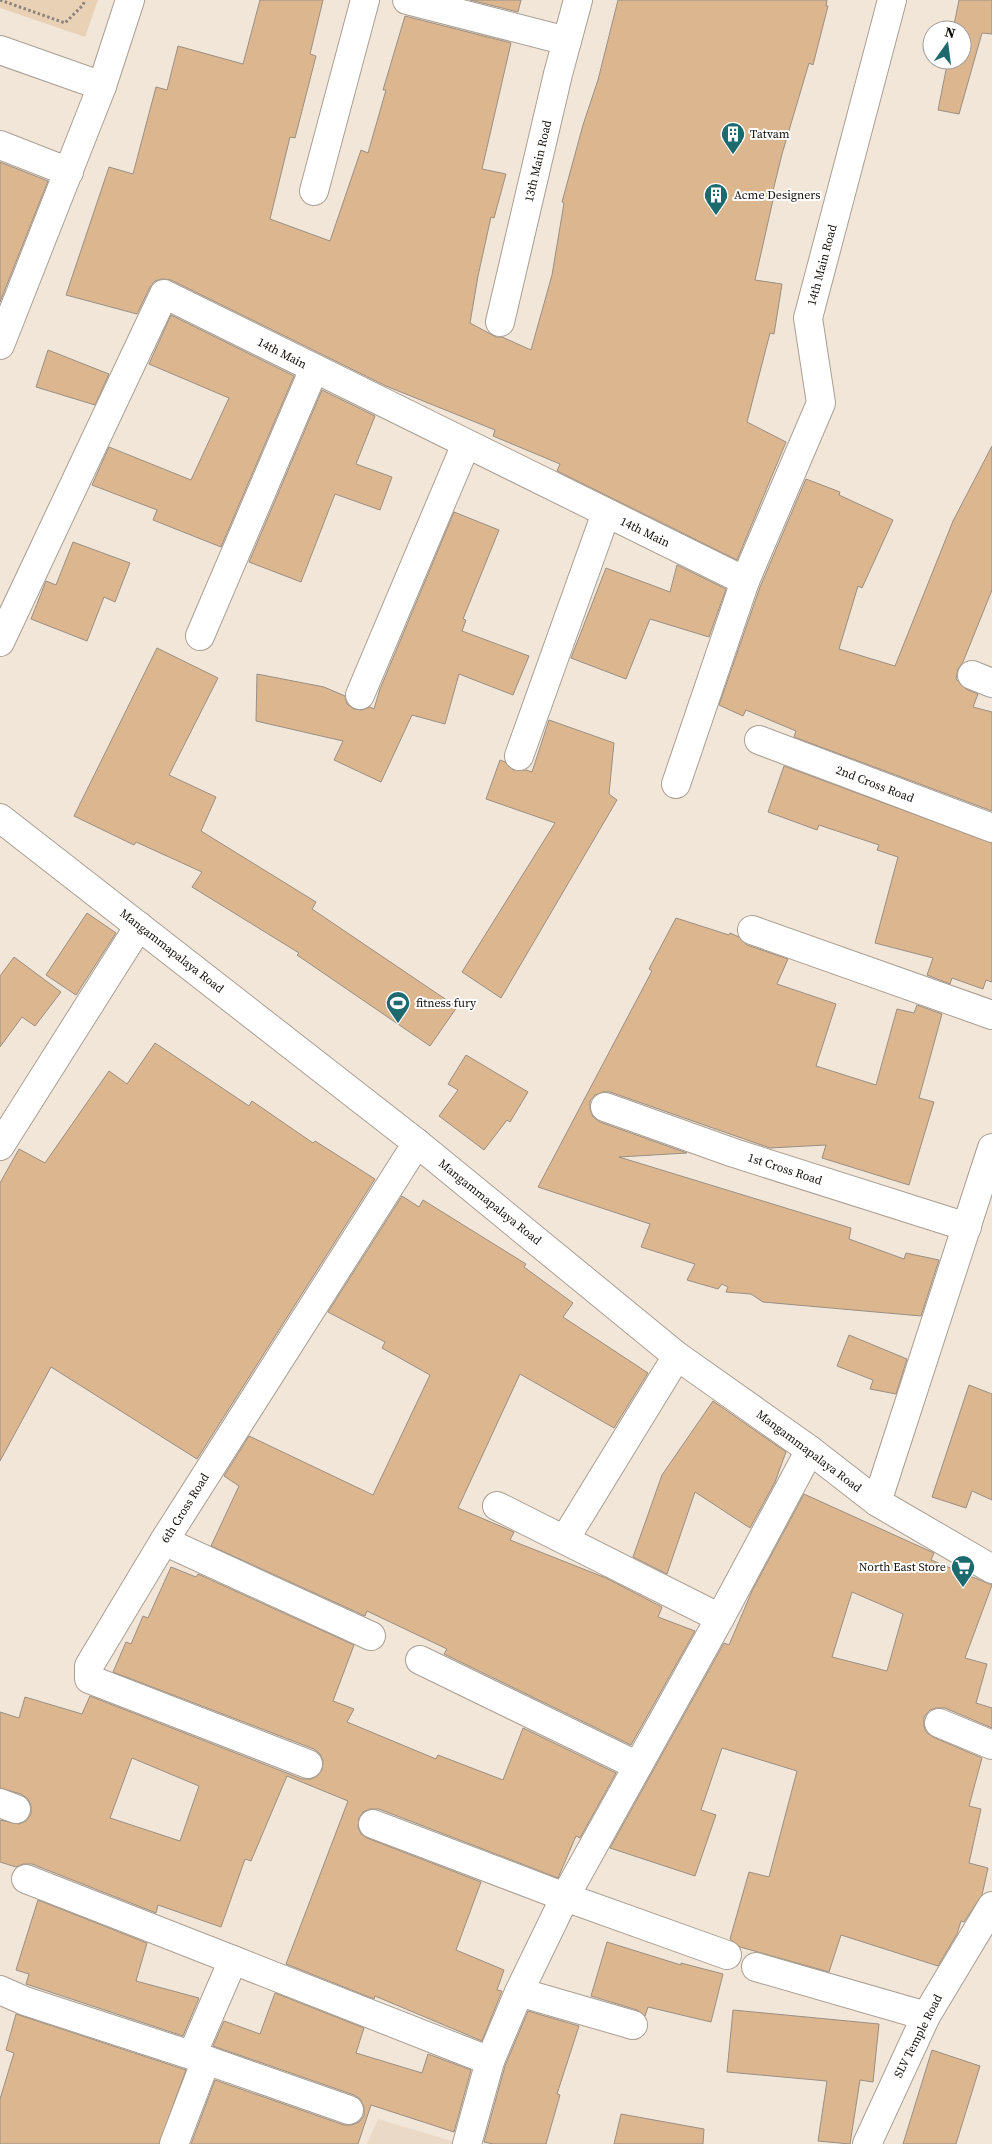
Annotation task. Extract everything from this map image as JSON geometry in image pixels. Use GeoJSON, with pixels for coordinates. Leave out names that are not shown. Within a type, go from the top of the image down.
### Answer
{"type":"FeatureCollection","features":[{"type":"Feature","properties":{"kind":"street"},"geometry":{"type":"LineString","coordinates":[[0,345],[102,86],[130,0]]}},
{"type":"Feature","properties":{"kind":"street"},"geometry":{"type":"LineString","coordinates":[[314,191],[365,0]]}},
{"type":"Feature","properties":{"kind":"street"},"geometry":{"type":"LineString","coordinates":[[407,0],[567,42]]}},
{"type":"Feature","properties":{"kind":"street","name":"13th Main Road"},"geometry":{"type":"LineString","coordinates":[[500,322],[578,0]]}},
{"type":"Feature","properties":{"kind":"street","name":"14th Main Road"},"geometry":{"type":"LineString","coordinates":[[676,784],[745,581],[821,403],[808,318],[892,0]]}},
{"type":"Feature","properties":{"kind":"street"},"geometry":{"type":"LineString","coordinates":[[0,50],[102,86]]}},
{"type":"Feature","properties":{"kind":"street"},"geometry":{"type":"LineString","coordinates":[[0,145],[69,172]]}},
{"type":"Feature","properties":{"kind":"street","name":"14th Main"},"geometry":{"type":"LineString","coordinates":[[0,642],[164,294],[745,581]]}},
{"type":"Feature","properties":{"kind":"street"},"geometry":{"type":"LineString","coordinates":[[200,636],[314,369]]}},
{"type":"Feature","properties":{"kind":"street"},"geometry":{"type":"LineString","coordinates":[[360,695],[466,444]]}},
{"type":"Feature","properties":{"kind":"street"},"geometry":{"type":"LineString","coordinates":[[519,756],[606,513]]}},
{"type":"Feature","properties":{"kind":"street","name":"2nd Cross Road"},"geometry":{"type":"LineString","coordinates":[[759,740],[992,828]]}},
{"type":"Feature","properties":{"kind":"street","name":"Mangammapalaya Road"},"geometry":{"type":"LineString","coordinates":[[0,818],[417,1143],[677,1356],[810,1450],[877,1502],[992,1569]]}},
{"type":"Feature","properties":{"kind":"street"},"geometry":{"type":"LineString","coordinates":[[0,1146],[139,926]]}},
{"type":"Feature","properties":{"kind":"street"},"geometry":{"type":"LineString","coordinates":[[752,930],[992,1016]]}},
{"type":"Feature","properties":{"kind":"street","name":"1st Cross Road"},"geometry":{"type":"LineString","coordinates":[[605,1107],[734,1153],[967,1227]]}},
{"type":"Feature","properties":{"kind":"street","name":"6th Cross Road"},"geometry":{"type":"LineString","coordinates":[[308,1764],[89,1679],[89,1666],[164,1541],[417,1143]]}},
{"type":"Feature","properties":{"kind":"street"},"geometry":{"type":"LineString","coordinates":[[877,1502],[967,1227],[986,1189],[992,1148]]}},
{"type":"Feature","properties":{"kind":"street"},"geometry":{"type":"LineString","coordinates":[[566,1540],[677,1356]]}},
{"type":"Feature","properties":{"kind":"street"},"geometry":{"type":"LineString","coordinates":[[467,2144],[490,2061],[518,1992],[564,1897],[720,1618],[810,1450]]}},
{"type":"Feature","properties":{"kind":"street"},"geometry":{"type":"LineString","coordinates":[[498,1506],[720,1618]]}},
{"type":"Feature","properties":{"kind":"street"},"geometry":{"type":"LineString","coordinates":[[164,1541],[371,1636]]}},
{"type":"Feature","properties":{"kind":"street"},"geometry":{"type":"LineString","coordinates":[[420,1660],[638,1766]]}},
{"type":"Feature","properties":{"kind":"street"},"geometry":{"type":"LineString","coordinates":[[939,1723],[992,1745]]}},
{"type":"Feature","properties":{"kind":"street"},"geometry":{"type":"LineString","coordinates":[[372,1824],[564,1897],[727,1955]]}},
{"type":"Feature","properties":{"kind":"street"},"geometry":{"type":"LineString","coordinates":[[26,1879],[490,2061]]}},
{"type":"Feature","properties":{"kind":"street","name":"SLV Temple Road"},"geometry":{"type":"LineString","coordinates":[[867,2144],[926,2016],[992,1906]]}},
{"type":"Feature","properties":{"kind":"street"},"geometry":{"type":"LineString","coordinates":[[174,2144],[199,2057],[233,1960]]}},
{"type":"Feature","properties":{"kind":"street"},"geometry":{"type":"LineString","coordinates":[[756,1967],[926,2016]]}},
{"type":"Feature","properties":{"kind":"street"},"geometry":{"type":"LineString","coordinates":[[0,1990],[25,2001],[199,2057],[349,2110]]}},
{"type":"Feature","properties":{"kind":"street"},"geometry":{"type":"LineString","coordinates":[[518,1992],[633,2025]]}},
{"type":"Feature","properties":{"kind":"path"},"geometry":{"type":"LineString","coordinates":[[0,0],[65,23],[83,5],[85,0]]}},
{"type":"Feature","properties":{"kind":"shaded area"},"geometry":{"type":"Polygon","coordinates":[[[0,0],[98,0],[85,37],[0,8],[0,0]]]}},
{"type":"Feature","properties":{"kind":"shaded area"},"geometry":{"type":"Polygon","coordinates":[[[378,2119],[461,2144],[367,2144],[378,2119]]]}},
{"type":"Feature","properties":{"kind":"building"},"geometry":{"type":"Polygon","coordinates":[[[260,0],[323,0],[310,54],[316,56],[295,138],[290,137],[270,219],[330,241],[361,150],[368,153],[386,90],[383,90],[405,16],[511,43],[482,169],[506,174],[494,218],[491,217],[470,323],[496,337],[502,337],[531,350],[552,275],[564,203],[562,202],[583,125],[598,80],[618,0],[827,0],[826,6],[828,6],[813,65],[809,63],[782,154],[755,280],[782,284],[774,334],[770,333],[747,422],[786,442],[737,560],[557,471],[560,464],[493,436],[495,430],[386,386],[171,280],[162,279],[155,281],[150,287],[137,314],[66,295],[109,167],[133,174],[156,87],[167,90],[178,46],[243,64],[260,0]]]}},
{"type":"Feature","properties":{"kind":"building"},"geometry":{"type":"Polygon","coordinates":[[[470,0],[521,0],[518,12],[470,0]]]}},
{"type":"Feature","properties":{"kind":"building"},"geometry":{"type":"Polygon","coordinates":[[[959,0],[992,0],[992,34],[982,33],[972,68],[972,20],[955,20],[959,0]]]}},
{"type":"Feature","properties":{"kind":"building"},"geometry":{"type":"Polygon","coordinates":[[[946,70],[971,70],[959,114],[938,110],[946,70]]]}},
{"type":"Feature","properties":{"kind":"building"},"geometry":{"type":"Polygon","coordinates":[[[0,162],[48,181],[0,302],[0,162]]]}},
{"type":"Feature","properties":{"kind":"building"},"geometry":{"type":"Polygon","coordinates":[[[171,315],[294,376],[221,547],[153,520],[157,510],[92,485],[109,447],[191,480],[229,398],[149,364],[171,315]]]}},
{"type":"Feature","properties":{"kind":"building"},"geometry":{"type":"Polygon","coordinates":[[[48,350],[109,374],[95,405],[36,387],[48,350]]]}},
{"type":"Feature","properties":{"kind":"building"},"geometry":{"type":"Polygon","coordinates":[[[322,390],[375,416],[356,464],[392,477],[380,510],[335,494],[301,582],[249,562],[322,390]]]}},
{"type":"Feature","properties":{"kind":"building"},"geometry":{"type":"Polygon","coordinates":[[[992,446],[992,590],[963,662],[958,669],[956,679],[966,689],[978,694],[973,707],[992,712],[992,811],[794,737],[796,731],[746,710],[743,716],[719,705],[760,587],[806,479],[840,492],[839,495],[893,520],[862,588],[858,586],[839,649],[895,666],[953,521],[992,446]]]}},
{"type":"Feature","properties":{"kind":"building"},"geometry":{"type":"Polygon","coordinates":[[[454,512],[499,530],[463,619],[466,620],[462,631],[529,656],[513,695],[459,674],[445,724],[412,715],[381,782],[334,760],[343,741],[256,721],[257,674],[324,687],[345,696],[347,704],[354,709],[362,710],[370,707],[374,709],[380,689],[454,512]]]}},
{"type":"Feature","properties":{"kind":"building"},"geometry":{"type":"Polygon","coordinates":[[[73,542],[130,563],[115,602],[104,597],[87,641],[31,619],[46,581],[56,585],[73,542]]]}},
{"type":"Feature","properties":{"kind":"building"},"geometry":{"type":"Polygon","coordinates":[[[677,565],[726,589],[709,637],[650,619],[626,679],[571,658],[606,568],[670,592],[677,565]]]}},
{"type":"Feature","properties":{"kind":"building"},"geometry":{"type":"Polygon","coordinates":[[[157,648],[218,678],[169,775],[216,797],[201,831],[316,902],[312,909],[457,1007],[430,1046],[297,955],[299,953],[192,887],[202,872],[136,842],[134,845],[74,816],[157,648]]]}},
{"type":"Feature","properties":{"kind":"building"},"geometry":{"type":"Polygon","coordinates":[[[549,720],[614,743],[609,794],[617,800],[501,998],[462,972],[555,823],[486,799],[500,760],[513,770],[532,772],[549,720]]]}},
{"type":"Feature","properties":{"kind":"building"},"geometry":{"type":"Polygon","coordinates":[[[784,766],[992,843],[992,982],[986,980],[983,989],[952,978],[950,984],[927,975],[933,958],[875,943],[898,857],[877,850],[879,845],[819,825],[817,830],[768,812],[784,766]]]}},
{"type":"Feature","properties":{"kind":"building"},"geometry":{"type":"Polygon","coordinates":[[[87,913],[116,933],[76,995],[46,975],[87,913]]]}},
{"type":"Feature","properties":{"kind":"building"},"geometry":{"type":"Polygon","coordinates":[[[676,918],[729,935],[730,933],[739,937],[747,945],[788,959],[777,984],[836,1004],[816,1066],[876,1085],[897,1009],[914,1013],[917,1005],[942,1014],[919,1098],[934,1102],[909,1185],[822,1158],[826,1145],[770,1148],[610,1092],[595,1095],[590,1101],[593,1117],[600,1122],[687,1153],[619,1157],[851,1228],[849,1239],[904,1259],[906,1253],[939,1260],[921,1316],[763,1302],[751,1294],[726,1292],[728,1287],[722,1284],[718,1289],[687,1280],[695,1264],[641,1247],[650,1224],[538,1187],[652,971],[649,969],[676,918]]]}},
{"type":"Feature","properties":{"kind":"building"},"geometry":{"type":"Polygon","coordinates":[[[14,957],[61,992],[35,1026],[22,1017],[0,1047],[0,976],[14,957]]]}},
{"type":"Feature","properties":{"kind":"building"},"geometry":{"type":"Polygon","coordinates":[[[155,1043],[249,1106],[252,1101],[313,1143],[315,1141],[375,1179],[197,1459],[51,1367],[0,1461],[0,1183],[19,1149],[45,1163],[109,1071],[127,1084],[155,1043]]]}},
{"type":"Feature","properties":{"kind":"building"},"geometry":{"type":"Polygon","coordinates":[[[466,1055],[528,1092],[510,1122],[507,1120],[484,1150],[439,1116],[458,1090],[448,1084],[466,1055]]]}},
{"type":"Feature","properties":{"kind":"building"},"geometry":{"type":"Polygon","coordinates":[[[402,1196],[419,1207],[423,1200],[526,1264],[524,1267],[573,1303],[563,1317],[648,1373],[614,1428],[520,1374],[458,1508],[514,1532],[510,1540],[606,1578],[662,1607],[658,1617],[695,1631],[631,1745],[444,1654],[447,1649],[367,1611],[365,1616],[211,1546],[239,1486],[224,1476],[249,1436],[373,1495],[430,1375],[382,1348],[385,1342],[328,1312],[402,1196]]]}},
{"type":"Feature","properties":{"kind":"building"},"geometry":{"type":"Polygon","coordinates":[[[849,1335],[907,1359],[896,1394],[870,1389],[873,1380],[837,1366],[849,1335]]]}},
{"type":"Feature","properties":{"kind":"building"},"geometry":{"type":"Polygon","coordinates":[[[969,1385],[992,1394],[992,1500],[972,1491],[966,1508],[932,1497],[969,1385]]]}},
{"type":"Feature","properties":{"kind":"building"},"geometry":{"type":"Polygon","coordinates":[[[713,1401],[786,1452],[775,1482],[750,1528],[695,1492],[667,1574],[633,1557],[662,1475],[713,1401]]]}},
{"type":"Feature","properties":{"kind":"building"},"geometry":{"type":"Polygon","coordinates":[[[804,1494],[934,1553],[931,1560],[992,1585],[965,1658],[987,1664],[976,1703],[992,1708],[992,1728],[945,1708],[930,1710],[924,1717],[926,1732],[933,1737],[982,1758],[969,1806],[981,1809],[969,1863],[988,1868],[982,1895],[964,1922],[961,1921],[957,1934],[938,1966],[841,1935],[829,1972],[740,1947],[730,1939],[749,1872],[769,1877],[797,1771],[722,1748],[701,1810],[716,1815],[695,1876],[610,1848],[724,1643],[729,1645],[752,1591],[804,1494]],[[852,1592],[832,1657],[887,1671],[903,1614],[852,1592]]]}},
{"type":"Feature","properties":{"kind":"building"},"geometry":{"type":"Polygon","coordinates":[[[171,1567],[196,1577],[198,1574],[354,1645],[333,1701],[354,1709],[347,1722],[436,1759],[438,1755],[503,1780],[523,1728],[616,1773],[580,1838],[576,1836],[558,1878],[379,1809],[370,1809],[363,1812],[359,1818],[358,1827],[361,1834],[367,1838],[481,1882],[456,1950],[504,1970],[497,1990],[502,1991],[482,2041],[375,1996],[374,1999],[286,1964],[348,1801],[287,1776],[251,1861],[245,1859],[221,1927],[158,1905],[156,1913],[32,1864],[23,1864],[16,1867],[0,1862],[0,1820],[19,1824],[26,1821],[31,1814],[31,1806],[28,1799],[21,1794],[0,1788],[0,1712],[19,1718],[25,1697],[82,1714],[90,1696],[302,1779],[311,1779],[322,1770],[323,1761],[320,1754],[314,1749],[113,1672],[126,1642],[131,1644],[143,1616],[148,1618],[171,1567]],[[132,1758],[110,1818],[180,1841],[199,1786],[132,1758]]]}},
{"type":"Feature","properties":{"kind":"building"},"geometry":{"type":"Polygon","coordinates":[[[38,1900],[147,1943],[136,1981],[199,1998],[183,2036],[26,1984],[29,1974],[16,1970],[38,1900]]]}},
{"type":"Feature","properties":{"kind":"building"},"geometry":{"type":"Polygon","coordinates":[[[607,1942],[681,1965],[681,1963],[723,1974],[711,2022],[648,2007],[645,2016],[637,2010],[591,1996],[607,1942]]]}},
{"type":"Feature","properties":{"kind":"building"},"geometry":{"type":"Polygon","coordinates":[[[275,1993],[364,2028],[356,2053],[422,2073],[428,2054],[471,2070],[454,2132],[371,2105],[358,2144],[191,2144],[215,2080],[344,2125],[352,2125],[359,2122],[364,2116],[364,2107],[360,2099],[354,2095],[213,2046],[224,2021],[260,2034],[275,1993]]]}},
{"type":"Feature","properties":{"kind":"building"},"geometry":{"type":"Polygon","coordinates":[[[733,2010],[879,2024],[873,2082],[860,2080],[850,2144],[818,2141],[827,2081],[727,2072],[733,2010]]]}},
{"type":"Feature","properties":{"kind":"building"},"geometry":{"type":"Polygon","coordinates":[[[528,2011],[579,2026],[557,2094],[560,2095],[546,2144],[493,2144],[484,2142],[505,2066],[528,2011]]]}},
{"type":"Feature","properties":{"kind":"building"},"geometry":{"type":"Polygon","coordinates":[[[16,2014],[186,2070],[159,2144],[0,2144],[0,2099],[14,2053],[6,2050],[16,2014]]]}},
{"type":"Feature","properties":{"kind":"building"},"geometry":{"type":"Polygon","coordinates":[[[932,2050],[980,2066],[956,2144],[903,2144],[932,2050]]]}},
{"type":"Feature","properties":{"kind":"building"},"geometry":{"type":"Polygon","coordinates":[[[621,2114],[704,2129],[703,2144],[614,2144],[621,2114]]]}},
{"type":"Feature","properties":{"kind":"place","name":"Tatvam"},"geometry":{"type":"Point","coordinates":[733,155]}},
{"type":"Feature","properties":{"kind":"place","name":"Acme Designers"},"geometry":{"type":"Point","coordinates":[716,216]}},
{"type":"Feature","properties":{"kind":"place","name":"fitness fury"},"geometry":{"type":"Point","coordinates":[398,1024]}},
{"type":"Feature","properties":{"kind":"place","name":"North East Store"},"geometry":{"type":"Point","coordinates":[963,1588]}}]}
